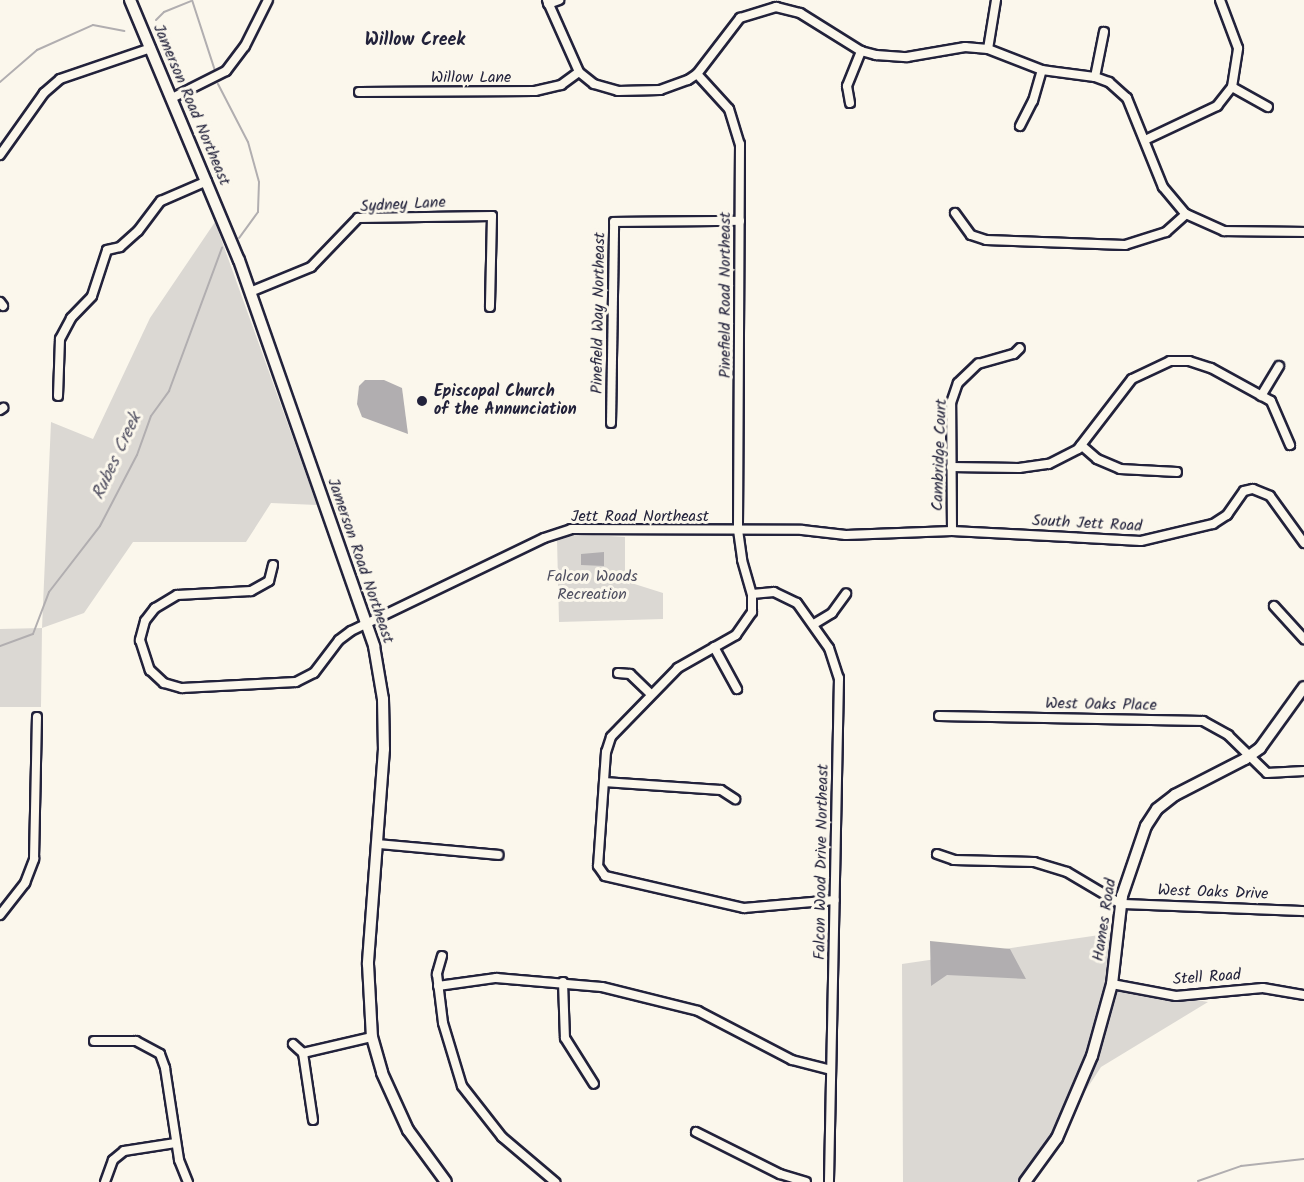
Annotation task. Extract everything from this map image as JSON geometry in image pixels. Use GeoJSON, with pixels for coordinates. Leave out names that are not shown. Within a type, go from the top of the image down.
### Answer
{"type":"FeatureCollection","features":[{"type":"Feature","properties":{"kind":"street","name":"Jamerson Road Northeast"},"geometry":{"type":"LineString","coordinates":[[130,0],[207,181],[250,292],[368,624],[379,672],[384,720],[378,844],[368,964],[372,1037],[382,1073],[408,1130],[446,1182]]}},
{"type":"Feature","properties":{"kind":"street"},"geometry":{"type":"LineString","coordinates":[[172,98],[226,71],[245,46],[268,0]]}},
{"type":"Feature","properties":{"kind":"street"},"geometry":{"type":"LineString","coordinates":[[559,0],[548,2],[579,72],[603,87],[626,92],[668,88],[697,74],[740,18],[776,3],[800,13],[861,51],[903,57],[957,47],[988,49],[1042,70],[1095,77],[1109,82],[1127,98],[1163,187],[1186,214],[1224,231],[1304,232]]}},
{"type":"Feature","properties":{"kind":"street"},"geometry":{"type":"LineString","coordinates":[[988,49],[996,0]]}},
{"type":"Feature","properties":{"kind":"street"},"geometry":{"type":"LineString","coordinates":[[1145,140],[1217,106],[1232,87],[1238,48],[1220,0]]}},
{"type":"Feature","properties":{"kind":"street"},"geometry":{"type":"LineString","coordinates":[[1095,77],[1104,33]]}},
{"type":"Feature","properties":{"kind":"street"},"geometry":{"type":"LineString","coordinates":[[0,155],[44,93],[60,79],[151,48]]}},
{"type":"Feature","properties":{"kind":"street"},"geometry":{"type":"LineString","coordinates":[[850,104],[848,86],[861,51]]}},
{"type":"Feature","properties":{"kind":"street"},"geometry":{"type":"LineString","coordinates":[[1020,126],[1033,101],[1042,70]]}},
{"type":"Feature","properties":{"kind":"street","name":"Willow Lane"},"geometry":{"type":"LineString","coordinates":[[359,92],[535,91],[561,85],[579,72]]}},
{"type":"Feature","properties":{"kind":"street","name":"Pinefield Road Northeast"},"geometry":{"type":"LineString","coordinates":[[697,74],[724,102],[737,125],[740,221],[738,530],[742,560],[752,594]]}},
{"type":"Feature","properties":{"kind":"street"},"geometry":{"type":"LineString","coordinates":[[1232,87],[1268,107]]}},
{"type":"Feature","properties":{"kind":"street"},"geometry":{"type":"LineString","coordinates":[[58,396],[60,339],[71,318],[93,296],[107,250],[120,247],[138,231],[161,201],[207,181]]}},
{"type":"Feature","properties":{"kind":"street"},"geometry":{"type":"LineString","coordinates":[[957,215],[971,235],[986,240],[1125,245],[1166,232],[1186,214]]}},
{"type":"Feature","properties":{"kind":"street","name":"Sydney Lane"},"geometry":{"type":"LineString","coordinates":[[250,292],[311,267],[358,218],[492,216],[490,307]]}},
{"type":"Feature","properties":{"kind":"street","name":"Pinefield Way Northeast"},"geometry":{"type":"LineString","coordinates":[[611,423],[614,222],[740,221]]}},
{"type":"Feature","properties":{"kind":"street","name":"Cambridge Court"},"geometry":{"type":"LineString","coordinates":[[952,531],[951,403],[958,383],[978,364],[1014,354],[1020,348]]}},
{"type":"Feature","properties":{"kind":"street"},"geometry":{"type":"LineString","coordinates":[[951,466],[1019,468],[1048,464],[1081,445],[1132,379],[1170,361],[1189,361],[1211,368],[1261,396],[1278,411],[1290,445]]}},
{"type":"Feature","properties":{"kind":"street"},"geometry":{"type":"LineString","coordinates":[[1261,396],[1279,366]]}},
{"type":"Feature","properties":{"kind":"street"},"geometry":{"type":"LineString","coordinates":[[1081,445],[1097,459],[1120,469],[1177,472]]}},
{"type":"Feature","properties":{"kind":"street","name":"South Jett Road"},"geometry":{"type":"LineString","coordinates":[[897,533],[952,531],[1123,542],[1156,540],[1213,524],[1227,515],[1244,491],[1253,489],[1270,496],[1304,543]]}},
{"type":"Feature","properties":{"kind":"street","name":"Jett Road Northeast"},"geometry":{"type":"LineString","coordinates":[[273,565],[269,581],[251,591],[177,596],[155,608],[145,621],[140,640],[150,670],[164,683],[182,688],[296,682],[314,673],[344,635],[558,532],[802,530],[846,535],[897,533]]}},
{"type":"Feature","properties":{"kind":"street","name":"Falcon Wood Drive Northeast"},"geometry":{"type":"LineString","coordinates":[[752,594],[774,592],[790,597],[814,624],[832,654],[839,678],[829,1182]]}},
{"type":"Feature","properties":{"kind":"street"},"geometry":{"type":"LineString","coordinates":[[752,594],[752,612],[746,626],[678,668],[611,737],[604,782],[598,866],[605,876],[744,908],[835,900]]}},
{"type":"Feature","properties":{"kind":"street"},"geometry":{"type":"LineString","coordinates":[[814,624],[832,613],[846,594]]}},
{"type":"Feature","properties":{"kind":"street"},"geometry":{"type":"LineString","coordinates":[[1274,606],[1304,639]]}},
{"type":"Feature","properties":{"kind":"street"},"geometry":{"type":"LineString","coordinates":[[714,647],[737,689]]}},
{"type":"Feature","properties":{"kind":"street"},"geometry":{"type":"LineString","coordinates":[[618,673],[630,674],[651,694]]}},
{"type":"Feature","properties":{"kind":"street","name":"Hames Road"},"geometry":{"type":"LineString","coordinates":[[1025,1182],[1057,1138],[1092,1056],[1112,984],[1121,903],[1137,850],[1157,809],[1191,786],[1248,758],[1267,739],[1304,687]]}},
{"type":"Feature","properties":{"kind":"street","name":"West Oaks Place"},"geometry":{"type":"LineString","coordinates":[[939,716],[1203,721],[1228,735],[1248,758],[1267,773],[1304,771]]}},
{"type":"Feature","properties":{"kind":"street"},"geometry":{"type":"LineString","coordinates":[[0,915],[25,883],[34,859],[37,717]]}},
{"type":"Feature","properties":{"kind":"street"},"geometry":{"type":"LineString","coordinates":[[604,782],[721,790],[735,799]]}},
{"type":"Feature","properties":{"kind":"street"},"geometry":{"type":"LineString","coordinates":[[378,844],[498,855]]}},
{"type":"Feature","properties":{"kind":"street"},"geometry":{"type":"LineString","coordinates":[[937,854],[954,860],[1034,862],[1066,872],[1121,903]]}},
{"type":"Feature","properties":{"kind":"street","name":"West Oaks Drive"},"geometry":{"type":"LineString","coordinates":[[1121,903],[1304,911]]}},
{"type":"Feature","properties":{"kind":"street"},"geometry":{"type":"LineString","coordinates":[[442,956],[438,986],[448,1046],[462,1086],[502,1137],[555,1182]]}},
{"type":"Feature","properties":{"kind":"street"},"geometry":{"type":"LineString","coordinates":[[438,986],[496,978],[563,981],[602,987],[698,1011],[792,1060],[831,1070]]}},
{"type":"Feature","properties":{"kind":"street"},"geometry":{"type":"LineString","coordinates":[[563,981],[565,1038],[594,1084]]}},
{"type":"Feature","properties":{"kind":"street","name":"Stell Road"},"geometry":{"type":"LineString","coordinates":[[1112,984],[1176,996],[1263,988],[1304,995]]}},
{"type":"Feature","properties":{"kind":"street"},"geometry":{"type":"LineString","coordinates":[[303,1053],[372,1037]]}},
{"type":"Feature","properties":{"kind":"street"},"geometry":{"type":"LineString","coordinates":[[94,1041],[136,1041],[160,1054],[165,1068],[175,1143],[188,1182]]}},
{"type":"Feature","properties":{"kind":"street"},"geometry":{"type":"LineString","coordinates":[[293,1044],[303,1053],[313,1120]]}},
{"type":"Feature","properties":{"kind":"street"},"geometry":{"type":"LineString","coordinates":[[696,1132],[780,1174],[806,1182]]}},
{"type":"Feature","properties":{"kind":"street"},"geometry":{"type":"LineString","coordinates":[[105,1182],[114,1160],[124,1151],[175,1143]]}},
{"type":"Feature","properties":{"kind":"green space"},"geometry":{"type":"Polygon","coordinates":[[[215,222],[317,505],[271,503],[246,542],[133,542],[84,613],[42,628],[51,422],[93,439],[150,318],[215,222]]]}},
{"type":"Feature","properties":{"kind":"green space","name":"Falcon Woods Recreation"},"geometry":{"type":"Polygon","coordinates":[[[576,534],[625,537],[625,581],[663,593],[663,619],[559,622],[557,539],[576,534]]]}},
{"type":"Feature","properties":{"kind":"green space"},"geometry":{"type":"Polygon","coordinates":[[[42,628],[41,707],[0,707],[0,629],[42,628]]]}},
{"type":"Feature","properties":{"kind":"green space"},"geometry":{"type":"Polygon","coordinates":[[[1120,932],[1113,985],[1208,1002],[1101,1067],[1026,1182],[903,1182],[902,964],[1120,932]]]}},
{"type":"Feature","properties":{"kind":"shaded area"},"geometry":{"type":"Polygon","coordinates":[[[365,380],[384,380],[402,388],[408,434],[362,417],[357,404],[359,386],[365,380]]]}},
{"type":"Feature","properties":{"kind":"shaded area"},"geometry":{"type":"Polygon","coordinates":[[[604,552],[604,566],[581,565],[581,554],[604,552]]]}},
{"type":"Feature","properties":{"kind":"shaded area"},"geometry":{"type":"Polygon","coordinates":[[[930,941],[1010,949],[1026,979],[947,975],[931,986],[930,941]]]}},
{"type":"Feature","properties":{"kind":"waterway","name":"Rubes Creek"},"geometry":{"type":"LineString","coordinates":[[192,0],[216,74]]}},
{"type":"Feature","properties":{"kind":"waterway"},"geometry":{"type":"LineString","coordinates":[[156,20],[164,12],[191,1]]}},
{"type":"Feature","properties":{"kind":"waterway"},"geometry":{"type":"LineString","coordinates":[[0,82],[37,50],[93,25],[124,31]]}},
{"type":"Feature","properties":{"kind":"waterway","name":"Rubes Creek"},"geometry":{"type":"LineString","coordinates":[[218,84],[248,142],[259,182],[258,212],[239,238]]}},
{"type":"Feature","properties":{"kind":"waterway","name":"Rubes Creek"},"geometry":{"type":"LineString","coordinates":[[0,646],[33,634],[49,592],[100,526],[137,455],[151,416],[169,391],[222,248]]}},
{"type":"Feature","properties":{"kind":"waterway"},"geometry":{"type":"LineString","coordinates":[[1198,1181],[1241,1166],[1304,1159]]}},
{"type":"Feature","properties":{"kind":"place","name":"Episcopal Church of the Annunciation"},"geometry":{"type":"Point","coordinates":[422,401]}},
{"type":"Feature","properties":{"kind":"district","name":"Willow Creek"},"geometry":{"type":"Point","coordinates":[415,41]}}]}
